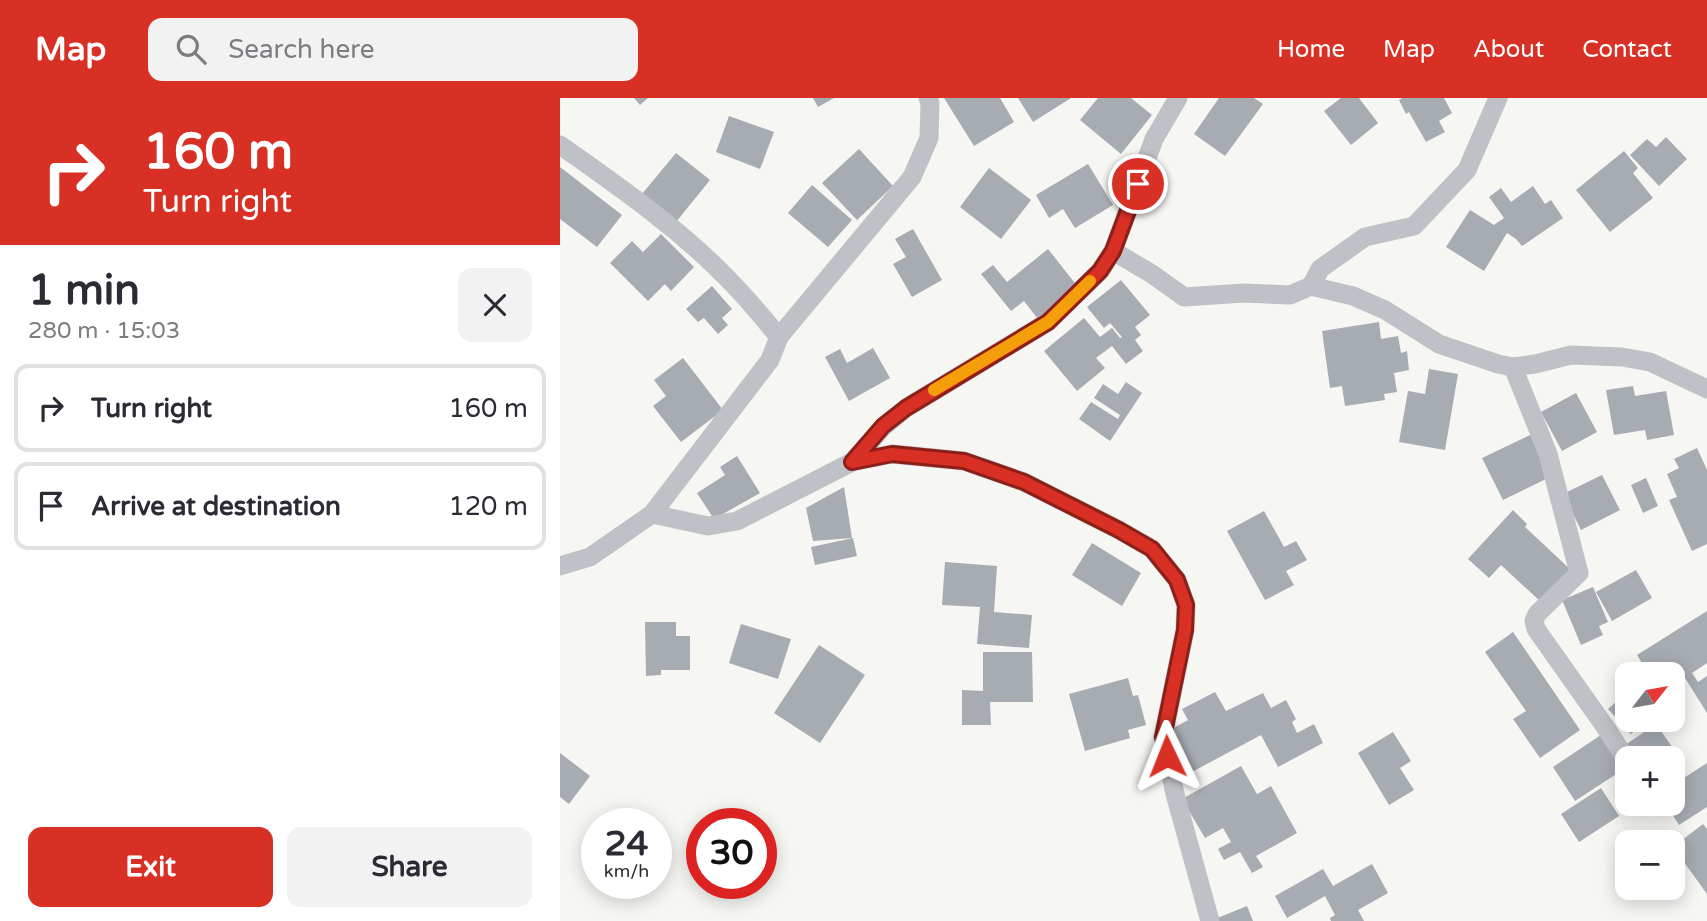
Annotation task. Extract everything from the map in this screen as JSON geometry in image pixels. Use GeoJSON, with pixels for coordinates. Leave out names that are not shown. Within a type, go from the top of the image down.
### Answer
{"type":"FeatureCollection","features":[{"type":"Feature","properties":{"kind":"street"},"geometry":{"type":"LineString","coordinates":[[560,566],[590,557],[652,514],[770,360],[779,337],[912,177],[929,138],[928,98]]}},
{"type":"Feature","properties":{"kind":"street"},"geometry":{"type":"LineString","coordinates":[[852,462],[883,426],[906,408],[1048,322],[1100,271],[1113,251],[1154,139],[1178,98]]}},
{"type":"Feature","properties":{"kind":"street"},"geometry":{"type":"LineString","coordinates":[[1311,286],[1320,269],[1365,237],[1414,226],[1467,170],[1498,98]]}},
{"type":"Feature","properties":{"kind":"street"},"geometry":{"type":"LineString","coordinates":[[560,145],[654,213],[691,244],[729,279],[779,337]]}},
{"type":"Feature","properties":{"kind":"street"},"geometry":{"type":"LineString","coordinates":[[1113,251],[1184,296],[1244,293],[1290,295],[1311,286],[1353,296],[1385,310],[1439,344],[1498,365],[1513,367],[1535,364],[1571,355],[1622,357],[1650,362],[1707,390]]}},
{"type":"Feature","properties":{"kind":"street"},"geometry":{"type":"LineString","coordinates":[[1513,367],[1548,453],[1579,573],[1537,614],[1534,621],[1536,629],[1618,746]]}},
{"type":"Feature","properties":{"kind":"street"},"geometry":{"type":"LineString","coordinates":[[652,514],[708,526],[737,521],[852,462],[892,454],[964,461],[1024,482],[1152,549],[1177,580],[1186,605],[1185,630],[1163,737],[1175,794],[1210,921]]}},
{"type":"Feature","properties":{"kind":"building"},"geometry":{"type":"Polygon","coordinates":[[[634,98],[648,98],[640,105],[634,98]]]}},
{"type":"Feature","properties":{"kind":"building"},"geometry":{"type":"Polygon","coordinates":[[[813,98],[834,98],[818,107],[813,98]]]}},
{"type":"Feature","properties":{"kind":"building"},"geometry":{"type":"Polygon","coordinates":[[[944,98],[1000,98],[1014,122],[974,146],[944,98]]]}},
{"type":"Feature","properties":{"kind":"building"},"geometry":{"type":"Polygon","coordinates":[[[1018,98],[1071,98],[1033,122],[1018,98]]]}},
{"type":"Feature","properties":{"kind":"building"},"geometry":{"type":"Polygon","coordinates":[[[1098,98],[1131,98],[1152,115],[1121,154],[1080,120],[1098,98]]]}},
{"type":"Feature","properties":{"kind":"building"},"geometry":{"type":"Polygon","coordinates":[[[1219,98],[1254,98],[1263,104],[1225,156],[1194,134],[1219,98]]]}},
{"type":"Feature","properties":{"kind":"building"},"geometry":{"type":"Polygon","coordinates":[[[1341,98],[1359,98],[1378,123],[1351,145],[1324,111],[1341,98]]]}},
{"type":"Feature","properties":{"kind":"building"},"geometry":{"type":"Polygon","coordinates":[[[1444,98],[1452,113],[1439,121],[1445,132],[1426,142],[1409,112],[1406,114],[1399,100],[1444,98]]]}},
{"type":"Feature","properties":{"kind":"building"},"geometry":{"type":"Polygon","coordinates":[[[729,116],[774,132],[760,169],[716,152],[729,116]]]}},
{"type":"Feature","properties":{"kind":"building"},"geometry":{"type":"Polygon","coordinates":[[[1666,137],[1687,159],[1659,186],[1630,155],[1647,139],[1656,147],[1666,137]]]}},
{"type":"Feature","properties":{"kind":"building"},"geometry":{"type":"Polygon","coordinates":[[[859,149],[893,186],[857,220],[822,183],[859,149]]]}},
{"type":"Feature","properties":{"kind":"building"},"geometry":{"type":"Polygon","coordinates":[[[1624,151],[1638,168],[1633,173],[1653,198],[1610,232],[1576,190],[1624,151]]]}},
{"type":"Feature","properties":{"kind":"building"},"geometry":{"type":"Polygon","coordinates":[[[676,153],[710,180],[676,222],[642,194],[676,153]]]}},
{"type":"Feature","properties":{"kind":"building"},"geometry":{"type":"Polygon","coordinates":[[[1088,164],[1113,205],[1075,228],[1063,209],[1049,218],[1036,195],[1088,164]]]}},
{"type":"Feature","properties":{"kind":"building"},"geometry":{"type":"Polygon","coordinates":[[[560,167],[622,215],[597,247],[560,219],[560,167]]]}},
{"type":"Feature","properties":{"kind":"building"},"geometry":{"type":"Polygon","coordinates":[[[989,168],[1031,200],[1001,239],[960,207],[989,168]]]}},
{"type":"Feature","properties":{"kind":"building"},"geometry":{"type":"Polygon","coordinates":[[[812,185],[852,220],[828,247],[788,213],[812,185]]]}},
{"type":"Feature","properties":{"kind":"building"},"geometry":{"type":"Polygon","coordinates":[[[1533,186],[1545,204],[1551,200],[1563,218],[1522,246],[1507,233],[1484,271],[1446,247],[1470,210],[1494,225],[1504,218],[1489,197],[1501,188],[1511,202],[1533,186]]]}},
{"type":"Feature","properties":{"kind":"building"},"geometry":{"type":"Polygon","coordinates":[[[913,229],[942,280],[912,297],[893,264],[906,257],[895,239],[913,229]]]}},
{"type":"Feature","properties":{"kind":"building"},"geometry":{"type":"Polygon","coordinates":[[[661,234],[694,267],[671,291],[665,284],[648,301],[610,263],[632,241],[643,252],[661,234]]]}},
{"type":"Feature","properties":{"kind":"building"},"geometry":{"type":"Polygon","coordinates":[[[1048,249],[1078,287],[1038,319],[1024,301],[1011,311],[981,274],[993,265],[1007,282],[1048,249]]]}},
{"type":"Feature","properties":{"kind":"building"},"geometry":{"type":"Polygon","coordinates":[[[1121,280],[1150,315],[1135,327],[1141,335],[1135,340],[1143,351],[1126,364],[1112,346],[1096,358],[1105,368],[1077,391],[1044,351],[1084,318],[1100,337],[1112,328],[1122,337],[1110,323],[1104,328],[1087,307],[1121,280]]]}},
{"type":"Feature","properties":{"kind":"building"},"geometry":{"type":"Polygon","coordinates":[[[712,286],[732,309],[722,318],[728,325],[718,334],[704,318],[698,322],[686,309],[712,286]]]}},
{"type":"Feature","properties":{"kind":"building"},"geometry":{"type":"Polygon","coordinates":[[[1379,322],[1381,339],[1398,336],[1401,353],[1407,351],[1409,370],[1394,373],[1397,392],[1384,394],[1385,400],[1345,406],[1342,386],[1330,388],[1322,331],[1379,322]]]}},
{"type":"Feature","properties":{"kind":"building"},"geometry":{"type":"Polygon","coordinates":[[[873,348],[890,378],[849,401],[825,357],[840,349],[847,363],[873,348]]]}},
{"type":"Feature","properties":{"kind":"building"},"geometry":{"type":"Polygon","coordinates":[[[683,358],[723,410],[681,442],[653,406],[666,396],[654,380],[683,358]]]}},
{"type":"Feature","properties":{"kind":"building"},"geometry":{"type":"Polygon","coordinates":[[[1429,369],[1458,374],[1445,450],[1399,442],[1408,391],[1425,394],[1429,369]]]}},
{"type":"Feature","properties":{"kind":"building"},"geometry":{"type":"Polygon","coordinates":[[[1126,382],[1142,393],[1110,441],[1079,419],[1091,402],[1118,419],[1120,415],[1094,398],[1103,384],[1118,394],[1126,382]]]}},
{"type":"Feature","properties":{"kind":"building"},"geometry":{"type":"Polygon","coordinates":[[[1633,386],[1635,396],[1666,391],[1674,435],[1647,440],[1645,430],[1614,435],[1606,390],[1633,386]]]}},
{"type":"Feature","properties":{"kind":"building"},"geometry":{"type":"Polygon","coordinates":[[[1576,393],[1597,432],[1562,451],[1541,412],[1576,393]]]}},
{"type":"Feature","properties":{"kind":"building"},"geometry":{"type":"Polygon","coordinates":[[[1530,435],[1550,477],[1503,500],[1482,458],[1530,435]]]}},
{"type":"Feature","properties":{"kind":"building"},"geometry":{"type":"Polygon","coordinates":[[[1697,448],[1707,470],[1707,544],[1692,551],[1669,500],[1677,497],[1667,474],[1679,468],[1674,459],[1697,448]]]}},
{"type":"Feature","properties":{"kind":"building"},"geometry":{"type":"Polygon","coordinates":[[[737,456],[760,493],[714,519],[697,493],[725,475],[720,467],[737,456]]]}},
{"type":"Feature","properties":{"kind":"building"},"geometry":{"type":"Polygon","coordinates":[[[1602,475],[1620,510],[1581,530],[1563,494],[1602,475]]]}},
{"type":"Feature","properties":{"kind":"building"},"geometry":{"type":"Polygon","coordinates":[[[1646,478],[1658,506],[1643,513],[1631,485],[1646,478]]]}},
{"type":"Feature","properties":{"kind":"building"},"geometry":{"type":"Polygon","coordinates":[[[844,487],[852,538],[813,541],[806,508],[844,487]]]}},
{"type":"Feature","properties":{"kind":"building"},"geometry":{"type":"Polygon","coordinates":[[[1513,510],[1527,524],[1525,527],[1571,570],[1541,602],[1501,565],[1489,578],[1468,559],[1513,510]]]}},
{"type":"Feature","properties":{"kind":"building"},"geometry":{"type":"Polygon","coordinates":[[[1264,511],[1284,547],[1296,541],[1307,560],[1286,571],[1294,585],[1265,600],[1227,531],[1264,511]]]}},
{"type":"Feature","properties":{"kind":"building"},"geometry":{"type":"Polygon","coordinates":[[[853,538],[857,556],[815,565],[811,547],[853,538]]]}},
{"type":"Feature","properties":{"kind":"building"},"geometry":{"type":"Polygon","coordinates":[[[1092,543],[1141,573],[1122,606],[1072,575],[1092,543]]]}},
{"type":"Feature","properties":{"kind":"building"},"geometry":{"type":"Polygon","coordinates":[[[945,562],[997,566],[994,612],[1032,615],[1029,648],[977,644],[980,607],[942,605],[945,562]]]}},
{"type":"Feature","properties":{"kind":"building"},"geometry":{"type":"Polygon","coordinates":[[[1636,570],[1652,598],[1612,621],[1596,592],[1636,570]]]}},
{"type":"Feature","properties":{"kind":"building"},"geometry":{"type":"Polygon","coordinates":[[[1593,587],[1608,622],[1599,626],[1603,635],[1581,645],[1562,600],[1593,587]]]}},
{"type":"Feature","properties":{"kind":"building"},"geometry":{"type":"Polygon","coordinates":[[[1707,611],[1707,663],[1692,673],[1698,682],[1707,676],[1707,713],[1685,678],[1685,662],[1641,662],[1637,655],[1707,611]]]}},
{"type":"Feature","properties":{"kind":"building"},"geometry":{"type":"Polygon","coordinates":[[[645,622],[676,622],[676,636],[690,636],[690,670],[661,670],[661,675],[646,676],[645,622]]]}},
{"type":"Feature","properties":{"kind":"building"},"geometry":{"type":"Polygon","coordinates":[[[741,624],[791,639],[778,679],[729,663],[741,624]]]}},
{"type":"Feature","properties":{"kind":"building"},"geometry":{"type":"Polygon","coordinates":[[[1513,632],[1580,730],[1540,758],[1513,719],[1526,711],[1485,652],[1513,632]]]}},
{"type":"Feature","properties":{"kind":"building"},"geometry":{"type":"Polygon","coordinates":[[[819,645],[865,675],[820,743],[774,713],[819,645]]]}},
{"type":"Feature","properties":{"kind":"building"},"geometry":{"type":"Polygon","coordinates":[[[983,652],[1032,652],[1033,702],[990,702],[991,725],[962,725],[962,690],[983,691],[983,652]]]}},
{"type":"Feature","properties":{"kind":"building"},"geometry":{"type":"Polygon","coordinates":[[[1128,678],[1133,696],[1138,695],[1146,725],[1128,730],[1130,738],[1085,751],[1069,694],[1128,678]]]}},
{"type":"Feature","properties":{"kind":"building"},"geometry":{"type":"Polygon","coordinates":[[[1215,692],[1226,711],[1263,693],[1271,708],[1286,700],[1296,719],[1292,722],[1297,733],[1314,724],[1323,743],[1278,767],[1261,735],[1190,773],[1168,731],[1188,720],[1182,709],[1215,692]]]}},
{"type":"Feature","properties":{"kind":"building"},"geometry":{"type":"Polygon","coordinates":[[[1615,703],[1615,717],[1608,709],[1615,703]]]}},
{"type":"Feature","properties":{"kind":"building"},"geometry":{"type":"Polygon","coordinates":[[[1393,732],[1411,761],[1400,768],[1414,790],[1389,805],[1358,753],[1393,732]]]}},
{"type":"Feature","properties":{"kind":"building"},"geometry":{"type":"Polygon","coordinates":[[[1644,732],[1662,732],[1672,746],[1623,746],[1644,732]]]}},
{"type":"Feature","properties":{"kind":"building"},"geometry":{"type":"Polygon","coordinates":[[[1604,733],[1615,749],[1615,775],[1575,801],[1553,767],[1604,733]]]}},
{"type":"Feature","properties":{"kind":"building"},"geometry":{"type":"Polygon","coordinates":[[[560,753],[590,776],[569,804],[560,797],[560,753]]]}},
{"type":"Feature","properties":{"kind":"building"},"geometry":{"type":"Polygon","coordinates":[[[1707,763],[1707,807],[1679,825],[1673,816],[1685,816],[1685,777],[1707,763]]]}},
{"type":"Feature","properties":{"kind":"building"},"geometry":{"type":"Polygon","coordinates":[[[1241,766],[1257,794],[1271,786],[1297,833],[1256,856],[1263,867],[1252,873],[1240,852],[1224,860],[1218,849],[1231,842],[1223,828],[1205,838],[1182,799],[1241,766]]]}},
{"type":"Feature","properties":{"kind":"building"},"geometry":{"type":"Polygon","coordinates":[[[1601,788],[1615,810],[1615,816],[1619,816],[1579,842],[1561,814],[1601,788]]]}},
{"type":"Feature","properties":{"kind":"building"},"geometry":{"type":"Polygon","coordinates":[[[1703,824],[1707,829],[1707,894],[1685,864],[1685,838],[1703,824]]]}},
{"type":"Feature","properties":{"kind":"building"},"geometry":{"type":"Polygon","coordinates":[[[1372,864],[1388,893],[1358,910],[1364,921],[1331,921],[1330,918],[1335,915],[1325,896],[1287,918],[1275,896],[1323,869],[1333,886],[1372,864]]]}},
{"type":"Feature","properties":{"kind":"building"},"geometry":{"type":"Polygon","coordinates":[[[1247,906],[1253,921],[1210,921],[1247,906]]]}},
{"type":"Feature","properties":{"kind":"slow traffic"},"geometry":{"type":"LineString","coordinates":[[934,390],[1048,322],[1090,281]]}},
{"type":"Feature","properties":{"kind":"route"},"geometry":{"type":"LineString","coordinates":[[1138,184],[1113,251],[1100,271],[1048,322],[906,408],[883,426],[852,462],[892,454],[964,461],[1024,482],[1152,549],[1177,580],[1186,605],[1185,630],[1163,737],[1167,756]]}}]}
